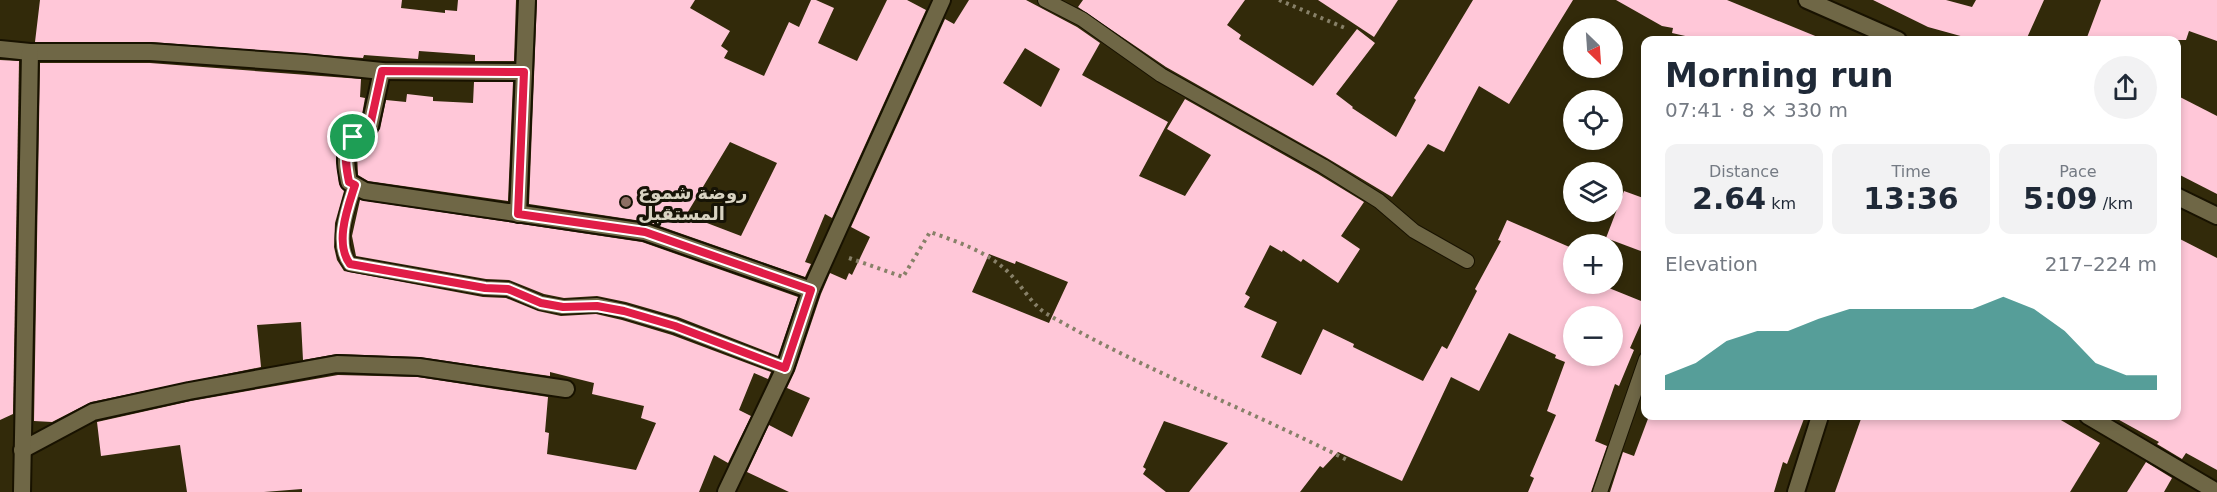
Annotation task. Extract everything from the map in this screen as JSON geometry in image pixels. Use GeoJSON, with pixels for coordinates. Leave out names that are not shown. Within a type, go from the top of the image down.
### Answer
{"type":"FeatureCollection","features":[{"type":"Feature","properties":{"kind":"street"},"geometry":{"type":"LineString","coordinates":[[518,214],[527,0]]}},
{"type":"Feature","properties":{"kind":"street"},"geometry":{"type":"LineString","coordinates":[[726,492],[785,368],[811,290],[942,0]]}},
{"type":"Feature","properties":{"kind":"street"},"geometry":{"type":"LineString","coordinates":[[1807,0],[1889,36]]}},
{"type":"Feature","properties":{"kind":"street"},"geometry":{"type":"LineString","coordinates":[[0,49],[30,52],[150,52],[382,71],[524,72]]}},
{"type":"Feature","properties":{"kind":"street"},"geometry":{"type":"LineString","coordinates":[[22,492],[30,52]]}},
{"type":"Feature","properties":{"kind":"street"},"geometry":{"type":"LineString","coordinates":[[382,71],[370,126],[353,137],[344,158],[349,182],[365,191],[645,232],[811,290]]}},
{"type":"Feature","properties":{"kind":"street"},"geometry":{"type":"LineString","coordinates":[[2181,198],[2217,216]]}},
{"type":"Feature","properties":{"kind":"street"},"geometry":{"type":"LineString","coordinates":[[22,450],[93,412],[338,364],[419,367],[566,389]]}},
{"type":"Feature","properties":{"kind":"street"},"geometry":{"type":"LineString","coordinates":[[1796,492],[1819,420]]}},
{"type":"Feature","properties":{"kind":"street"},"geometry":{"type":"LineString","coordinates":[[2095,420],[2217,492]]}},
{"type":"Feature","properties":{"kind":"lane"},"geometry":{"type":"LineString","coordinates":[[1045,0],[1082,19],[1161,75],[1323,166],[1379,201],[1414,231],[1467,261]]}},
{"type":"Feature","properties":{"kind":"lane"},"geometry":{"type":"LineString","coordinates":[[355,185],[343,245],[346,259],[350,264],[485,288],[508,289],[541,303],[563,307],[597,306],[624,311],[675,326],[785,368]]}},
{"type":"Feature","properties":{"kind":"lane"},"geometry":{"type":"LineString","coordinates":[[1600,492],[1641,373]]}},
{"type":"Feature","properties":{"kind":"path"},"geometry":{"type":"LineString","coordinates":[[1279,0],[1344,28]]}},
{"type":"Feature","properties":{"kind":"path"},"geometry":{"type":"LineString","coordinates":[[829,251],[903,277],[930,232],[970,246],[1009,272],[1044,312],[1139,362],[1292,432],[1349,461]]}},
{"type":"Feature","properties":{"kind":"building"},"geometry":{"type":"Polygon","coordinates":[[[40,0],[402,0],[401,8],[445,13],[445,10],[457,11],[458,0],[516,0],[514,61],[475,61],[475,55],[419,51],[418,59],[364,55],[363,58],[151,42],[35,42],[40,0]]]}},
{"type":"Feature","properties":{"kind":"building"},"geometry":{"type":"Polygon","coordinates":[[[537,0],[695,0],[690,8],[730,31],[721,46],[728,51],[724,58],[764,76],[789,22],[799,27],[811,0],[834,8],[818,43],[857,61],[887,0],[907,0],[926,10],[832,218],[825,214],[805,262],[811,264],[805,277],[648,222],[529,204],[537,0]],[[730,142],[686,215],[741,236],[777,163],[730,142]]]}},
{"type":"Feature","properties":{"kind":"building"},"geometry":{"type":"Polygon","coordinates":[[[969,0],[1026,0],[1077,27],[1100,43],[1082,75],[1168,122],[1139,176],[1185,196],[1211,155],[1167,129],[1185,99],[1364,202],[1341,236],[1360,249],[1338,283],[1303,259],[1301,262],[1283,250],[1282,252],[1270,245],[1245,294],[1250,297],[1244,307],[1277,322],[1261,357],[1301,375],[1323,329],[1354,344],[1353,347],[1423,381],[1442,346],[1447,349],[1501,241],[1498,240],[1507,220],[1563,244],[1563,294],[1623,294],[1641,301],[1641,323],[1630,348],[1634,350],[1619,386],[1615,384],[1595,441],[1607,446],[1591,492],[1528,492],[1534,478],[1530,476],[1556,415],[1547,411],[1564,366],[1623,366],[1623,306],[1563,306],[1563,361],[1555,358],[1556,355],[1509,333],[1479,391],[1451,377],[1402,481],[1338,452],[1323,468],[1320,466],[1300,492],[1189,492],[1228,443],[1164,421],[1143,467],[1146,469],[1143,474],[1166,492],[789,492],[747,472],[769,425],[792,437],[810,398],[787,388],[830,273],[846,280],[849,273],[852,275],[870,237],[851,227],[945,19],[954,24],[969,0]],[[1025,48],[1003,83],[1041,107],[1060,69],[1025,48]],[[989,254],[972,292],[1049,323],[1068,282],[1016,261],[1015,264],[989,254]]]}},
{"type":"Feature","properties":{"kind":"building"},"geometry":{"type":"Polygon","coordinates":[[[1083,0],[1245,0],[1227,25],[1241,35],[1239,39],[1313,86],[1357,29],[1375,43],[1336,94],[1352,108],[1396,137],[1416,100],[1414,98],[1473,0],[1573,0],[1509,104],[1479,86],[1444,152],[1428,144],[1392,197],[1166,67],[1078,7],[1083,0]]]}},
{"type":"Feature","properties":{"kind":"building"},"geometry":{"type":"Polygon","coordinates":[[[1318,0],[1398,0],[1374,37],[1318,0]]]}},
{"type":"Feature","properties":{"kind":"building"},"geometry":{"type":"Polygon","coordinates":[[[1616,0],[1727,0],[1815,36],[1685,36],[1672,33],[1673,28],[1662,26],[1616,0]]]}},
{"type":"Feature","properties":{"kind":"building"},"geometry":{"type":"Polygon","coordinates":[[[1873,0],[1946,0],[1972,7],[1976,0],[2044,0],[2028,36],[1961,36],[1928,27],[1873,0]]]}},
{"type":"Feature","properties":{"kind":"building"},"geometry":{"type":"Polygon","coordinates":[[[2101,0],[2217,0],[2217,41],[2189,31],[2186,40],[2181,40],[2181,36],[2088,36],[2101,0]]]}},
{"type":"Feature","properties":{"kind":"building"},"geometry":{"type":"Polygon","coordinates":[[[0,60],[19,61],[13,414],[0,420],[0,60]]]}},
{"type":"Feature","properties":{"kind":"building"},"geometry":{"type":"Polygon","coordinates":[[[40,63],[150,63],[361,79],[360,97],[365,98],[361,120],[342,137],[336,156],[339,184],[344,191],[335,223],[334,247],[337,260],[344,271],[483,297],[506,298],[538,311],[561,316],[596,314],[622,320],[672,335],[771,372],[768,379],[754,373],[739,410],[751,416],[728,463],[714,455],[699,492],[302,492],[302,489],[264,492],[187,492],[180,445],[101,456],[97,422],[191,401],[338,375],[418,377],[548,397],[545,432],[549,433],[547,454],[636,470],[656,423],[641,418],[644,406],[592,394],[594,383],[550,372],[550,376],[419,357],[337,354],[303,360],[301,322],[257,325],[261,367],[91,402],[52,422],[34,421],[40,63]]]}},
{"type":"Feature","properties":{"kind":"building"},"geometry":{"type":"Polygon","coordinates":[[[474,82],[513,82],[508,201],[368,181],[358,175],[357,153],[380,129],[386,100],[406,102],[407,94],[433,97],[433,101],[473,103],[474,82]]]}},
{"type":"Feature","properties":{"kind":"building"},"geometry":{"type":"Polygon","coordinates":[[[2181,98],[2217,116],[2217,194],[2181,176],[2181,98]]]}},
{"type":"Feature","properties":{"kind":"building"},"geometry":{"type":"Polygon","coordinates":[[[1624,191],[1641,197],[1641,251],[1623,244],[1623,234],[1608,234],[1612,222],[1623,222],[1624,191]]]}},
{"type":"Feature","properties":{"kind":"building"},"geometry":{"type":"Polygon","coordinates":[[[360,200],[642,242],[798,297],[778,356],[678,317],[626,302],[597,296],[564,298],[544,294],[509,280],[486,279],[356,256],[352,236],[360,200]]]}},
{"type":"Feature","properties":{"kind":"building"},"geometry":{"type":"Polygon","coordinates":[[[2181,240],[2217,258],[2217,470],[2186,453],[2182,459],[2157,444],[2159,442],[2119,420],[2181,420],[2181,240]]]}},
{"type":"Feature","properties":{"kind":"building"},"geometry":{"type":"Polygon","coordinates":[[[1648,420],[1804,420],[1787,464],[1783,462],[1774,492],[1610,492],[1623,452],[1634,456],[1648,420]]]}},
{"type":"Feature","properties":{"kind":"building"},"geometry":{"type":"Polygon","coordinates":[[[1861,420],[2061,420],[2100,443],[2070,492],[1835,492],[1861,420]]]}},
{"type":"Feature","properties":{"kind":"building"},"geometry":{"type":"Polygon","coordinates":[[[2146,462],[2172,478],[2164,492],[2127,492],[2146,462]]]}},
{"type":"Feature","properties":{"kind":"place","name":"روضة شموع المستقبل"},"geometry":{"type":"Point","coordinates":[626,202]}},
{"type":"Feature","properties":{"kind":"route"},"geometry":{"type":"LineString","coordinates":[[382,71],[524,72],[518,214],[645,232],[811,290],[785,368],[675,326],[624,311],[597,306],[563,307],[541,303],[508,289],[485,288],[350,264],[346,259],[343,245],[348,207],[355,185],[349,182],[344,158],[353,137],[370,126],[382,71]]}}]}
